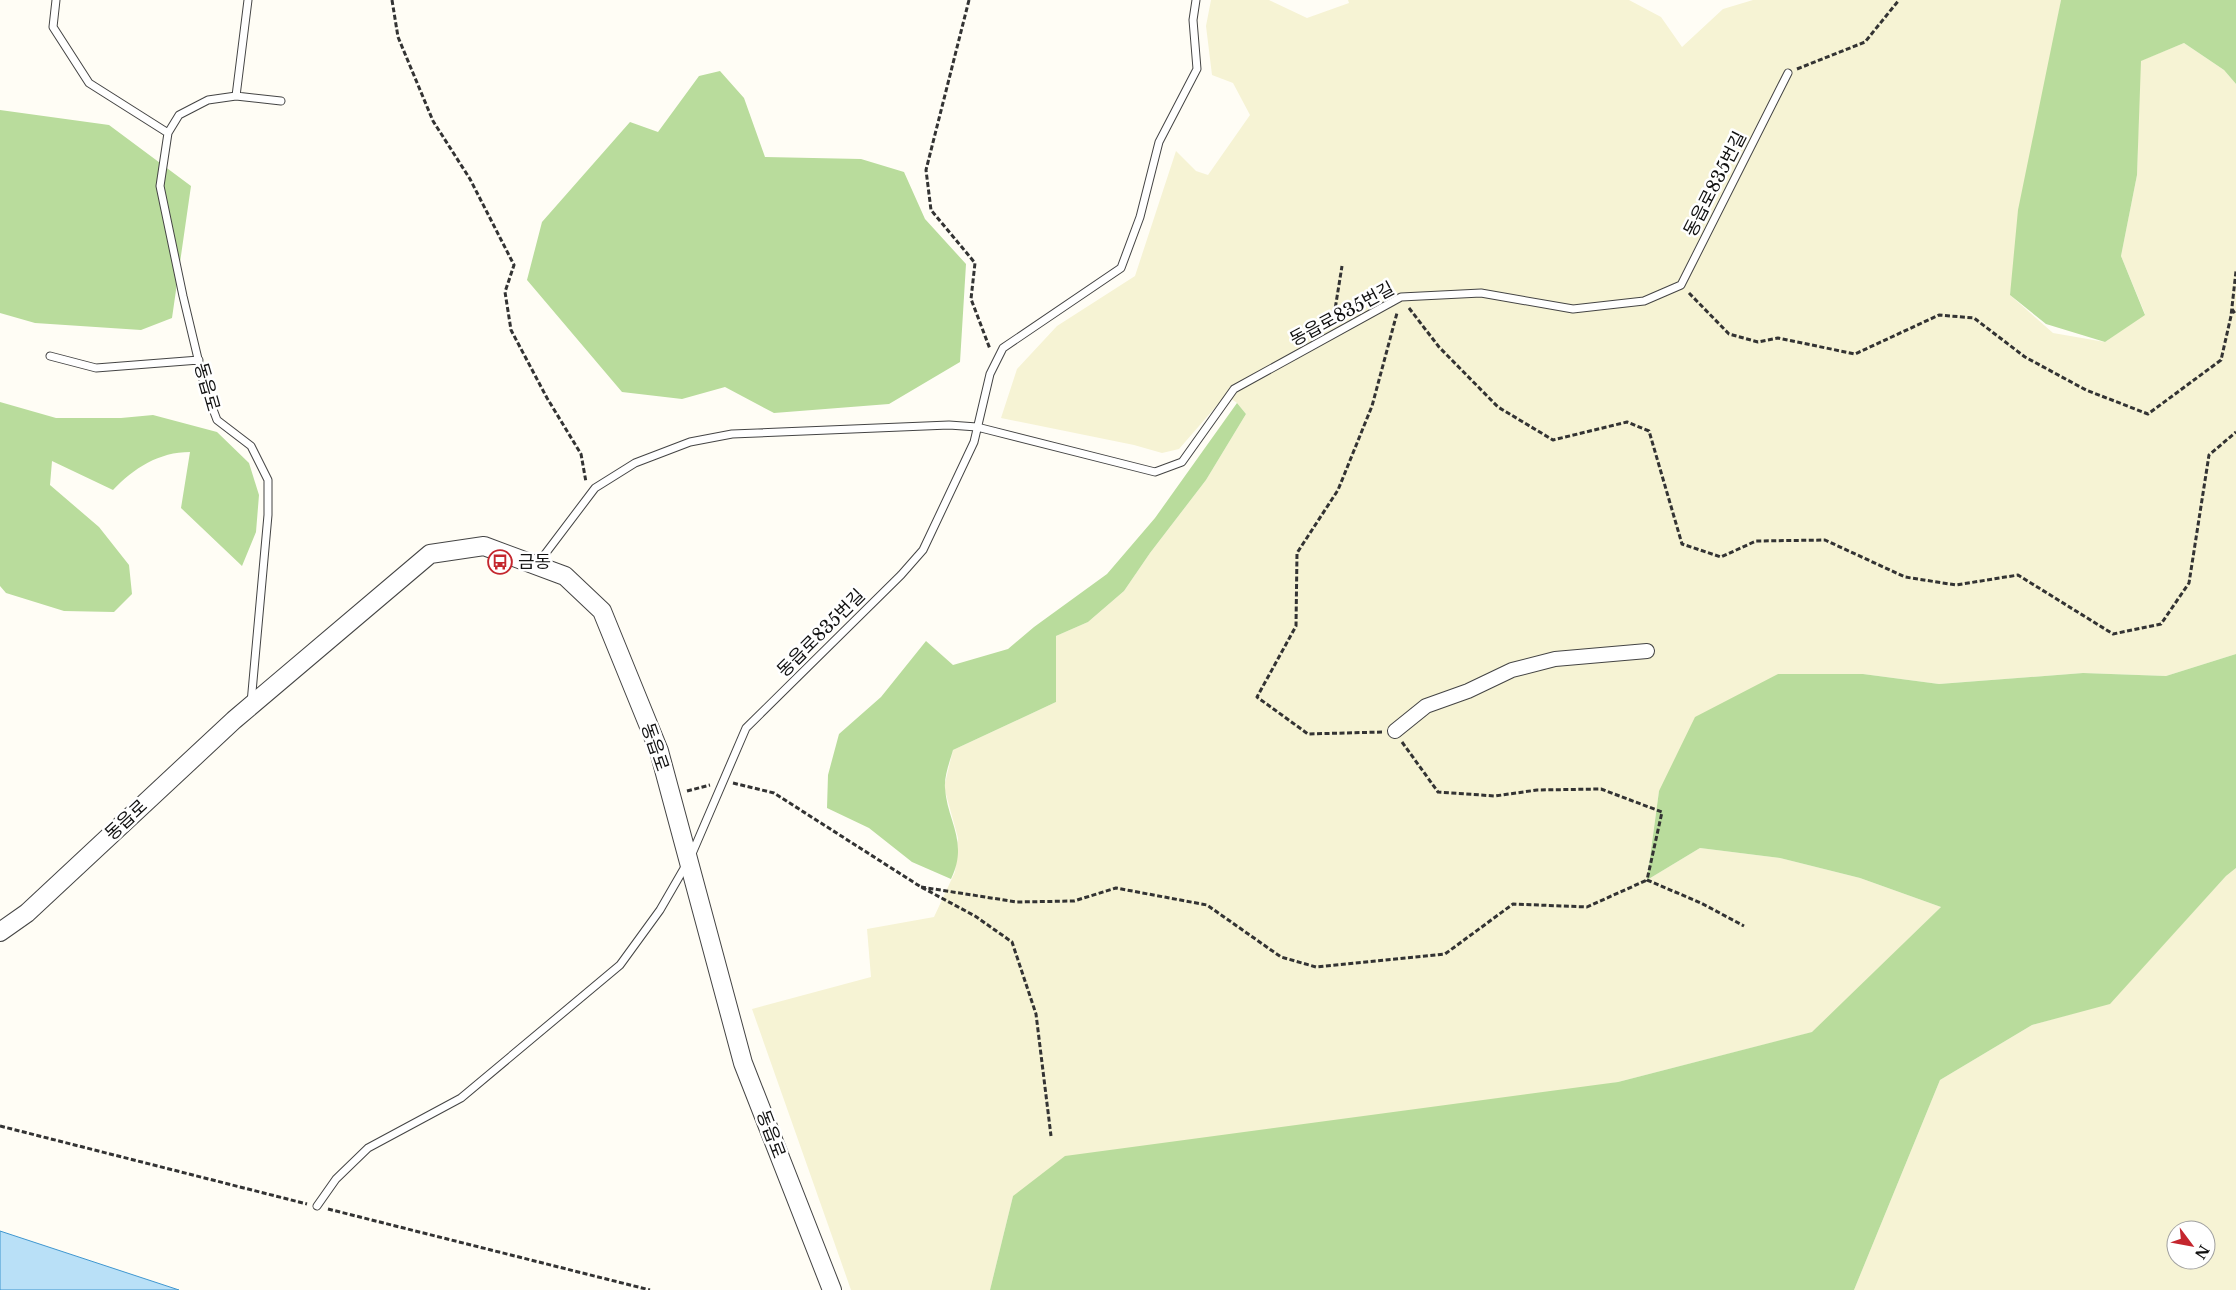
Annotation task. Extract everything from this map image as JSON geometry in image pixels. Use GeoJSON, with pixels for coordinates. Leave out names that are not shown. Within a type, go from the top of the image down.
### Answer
{"type":"FeatureCollection","features":[{"type":"Feature","properties":{"kind":"street","name":"동읍로"},"geometry":{"type":"LineString","coordinates":[[0,932],[27,912],[251,705],[430,554],[484,546],[565,576],[602,611],[659,751],[743,1063],[832,1290]]}},
{"type":"Feature","properties":{"kind":"street"},"geometry":{"type":"LineString","coordinates":[[1395,732],[1426,706],[1468,691],[1512,670],[1555,659],[1647,651]]}},
{"type":"Feature","properties":{"kind":"lane"},"geometry":{"type":"LineString","coordinates":[[56,0],[53,27],[89,83],[168,133]]}},
{"type":"Feature","properties":{"kind":"lane"},"geometry":{"type":"LineString","coordinates":[[236,96],[248,0]]}},
{"type":"Feature","properties":{"kind":"lane","name":"동읍로835번길"},"geometry":{"type":"LineString","coordinates":[[317,1206],[336,1179],[368,1148],[461,1098],[620,965],[660,910],[688,861],[746,728],[901,575],[923,550],[974,442],[990,374],[1003,348],[1121,268],[1140,217],[1159,142],[1197,69],[1193,20],[1196,0]]}},
{"type":"Feature","properties":{"kind":"lane","name":"동읍로835번길"},"geometry":{"type":"LineString","coordinates":[[536,566],[595,488],[634,463],[690,442],[732,434],[949,426],[977,427],[1155,472],[1182,462],[1234,390],[1401,298],[1481,293],[1573,309],[1644,301],[1681,286],[1788,72]]}},
{"type":"Feature","properties":{"kind":"lane","name":"동읍로"},"geometry":{"type":"LineString","coordinates":[[251,705],[268,515],[268,480],[251,446],[217,420],[199,360],[160,186],[168,133],[179,115],[208,100],[236,96],[282,101]]}},
{"type":"Feature","properties":{"kind":"lane"},"geometry":{"type":"LineString","coordinates":[[50,356],[96,368],[199,360]]}},
{"type":"Feature","properties":{"kind":"path"},"geometry":{"type":"LineString","coordinates":[[392,0],[398,38],[433,121],[470,179],[514,265],[505,292],[511,330],[547,398],[581,454],[588,497]]}},
{"type":"Feature","properties":{"kind":"path"},"geometry":{"type":"LineString","coordinates":[[969,0],[926,170],[930,210],[975,263],[971,299],[995,364]]}},
{"type":"Feature","properties":{"kind":"path"},"geometry":{"type":"LineString","coordinates":[[1788,72],[1865,42],[1899,0]]}},
{"type":"Feature","properties":{"kind":"path"},"geometry":{"type":"LineString","coordinates":[[1330,336],[1342,266]]}},
{"type":"Feature","properties":{"kind":"path"},"geometry":{"type":"LineString","coordinates":[[1681,286],[1729,334],[1758,342],[1778,338],[1855,354],[1939,315],[1974,318],[2025,357],[2078,386],[2148,414],[2221,360],[2232,308],[2236,271]]}},
{"type":"Feature","properties":{"kind":"path"},"geometry":{"type":"LineString","coordinates":[[1401,298],[1439,347],[1498,406],[1553,440],[1627,422],[1649,431],[1682,544],[1690,548],[1721,557],[1756,540],[1825,540],[1905,577],[1956,585],[2018,575],[2113,634],[2160,624],[2189,583],[2209,454],[2236,432]]}},
{"type":"Feature","properties":{"kind":"path"},"geometry":{"type":"LineString","coordinates":[[1401,298],[1369,415],[1338,490],[1297,553],[1296,626],[1256,697],[1308,734],[1395,732],[1438,792],[1495,796],[1537,790],[1601,789],[1662,812],[1647,880]]}},
{"type":"Feature","properties":{"kind":"path"},"geometry":{"type":"LineString","coordinates":[[2232,308],[2236,315]]}},
{"type":"Feature","properties":{"kind":"path"},"geometry":{"type":"LineString","coordinates":[[671,795],[724,781],[774,793],[921,887],[975,916],[1012,942],[1036,1014],[1051,1136]]}},
{"type":"Feature","properties":{"kind":"path"},"geometry":{"type":"LineString","coordinates":[[921,887],[1017,902],[1074,901],[1116,888],[1207,905],[1281,957],[1316,967],[1445,954],[1513,904],[1587,907],[1647,880],[1701,903],[1744,926]]}},
{"type":"Feature","properties":{"kind":"shaded area"},"geometry":{"type":"Polygon","coordinates":[[[1211,0],[1269,0],[1307,18],[1349,3],[1348,0],[1629,0],[1661,17],[1682,47],[1723,9],[1753,0],[2061,0],[2010,295],[2053,333],[2105,342],[2145,314],[2121,256],[2137,175],[2140,61],[2184,43],[2224,70],[2236,84],[2236,654],[2166,676],[2083,673],[1939,684],[1863,674],[1778,674],[1659,791],[1647,880],[1700,848],[1780,858],[1860,878],[1941,907],[1813,1032],[1618,1082],[1013,1196],[990,1290],[851,1290],[752,1009],[871,977],[867,929],[934,917],[955,872],[958,838],[944,787],[953,750],[1056,702],[1056,636],[1088,622],[1124,591],[1150,553],[1206,480],[1246,414],[1237,403],[1226,395],[1179,449],[1162,453],[1134,445],[1001,418],[1017,369],[1057,326],[1135,276],[1176,151],[1196,171],[1208,175],[1250,115],[1233,83],[1212,75],[1206,26],[1211,0]]]}},
{"type":"Feature","properties":{"kind":"shaded area"},"geometry":{"type":"Polygon","coordinates":[[[2236,868],[2236,1290],[1854,1290],[1940,1080],[2032,1025],[2110,1003],[2226,876],[2236,868]]]}},
{"type":"Feature","properties":{"kind":"green space"},"geometry":{"type":"Polygon","coordinates":[[[2061,0],[2236,0],[2236,84],[2224,70],[2184,43],[2141,61],[2137,175],[2121,256],[2145,315],[2105,342],[2046,324],[2010,295],[2018,210],[2061,0]]]}},
{"type":"Feature","properties":{"kind":"green space"},"geometry":{"type":"Polygon","coordinates":[[[720,71],[744,98],[765,157],[861,159],[904,172],[925,219],[966,264],[960,362],[889,404],[774,413],[725,387],[682,399],[622,392],[527,280],[542,222],[630,122],[658,132],[699,76],[720,71]]]}},
{"type":"Feature","properties":{"kind":"green space"},"geometry":{"type":"Polygon","coordinates":[[[0,110],[109,125],[191,186],[172,318],[141,330],[35,323],[0,313],[0,110]]]}},
{"type":"Feature","properties":{"kind":"green space"},"geometry":{"type":"Polygon","coordinates":[[[0,402],[56,418],[121,418],[153,415],[217,432],[249,463],[259,495],[256,532],[242,566],[181,508],[190,452],[158,458],[138,468],[113,490],[52,461],[50,485],[99,527],[129,565],[132,594],[114,612],[64,611],[6,593],[0,586],[0,402]]]}},
{"type":"Feature","properties":{"kind":"green space"},"geometry":{"type":"Polygon","coordinates":[[[1237,403],[1246,414],[1206,480],[1150,553],[1124,591],[1088,622],[1056,636],[1056,702],[953,750],[945,783],[947,800],[958,843],[956,866],[951,879],[912,862],[869,828],[827,808],[828,775],[839,734],[881,697],[926,641],[953,665],[1008,649],[1034,627],[1107,574],[1155,518],[1237,403]]]}},
{"type":"Feature","properties":{"kind":"green space"},"geometry":{"type":"Polygon","coordinates":[[[2236,654],[2236,868],[2226,876],[2110,1004],[2032,1025],[1940,1080],[1854,1290],[990,1290],[1013,1196],[1065,1156],[1618,1082],[1812,1032],[1941,907],[1860,878],[1780,858],[1700,848],[1647,880],[1659,791],[1695,717],[1778,674],[1863,674],[1939,684],[2083,673],[2166,676],[2236,654]]]}},
{"type":"Feature","properties":{"kind":"water"},"geometry":{"type":"Polygon","coordinates":[[[0,1231],[179,1290],[0,1290],[0,1231]]]}},
{"type":"Feature","properties":{"kind":"place","name":"금동"},"geometry":{"type":"Point","coordinates":[500,562]}}]}
